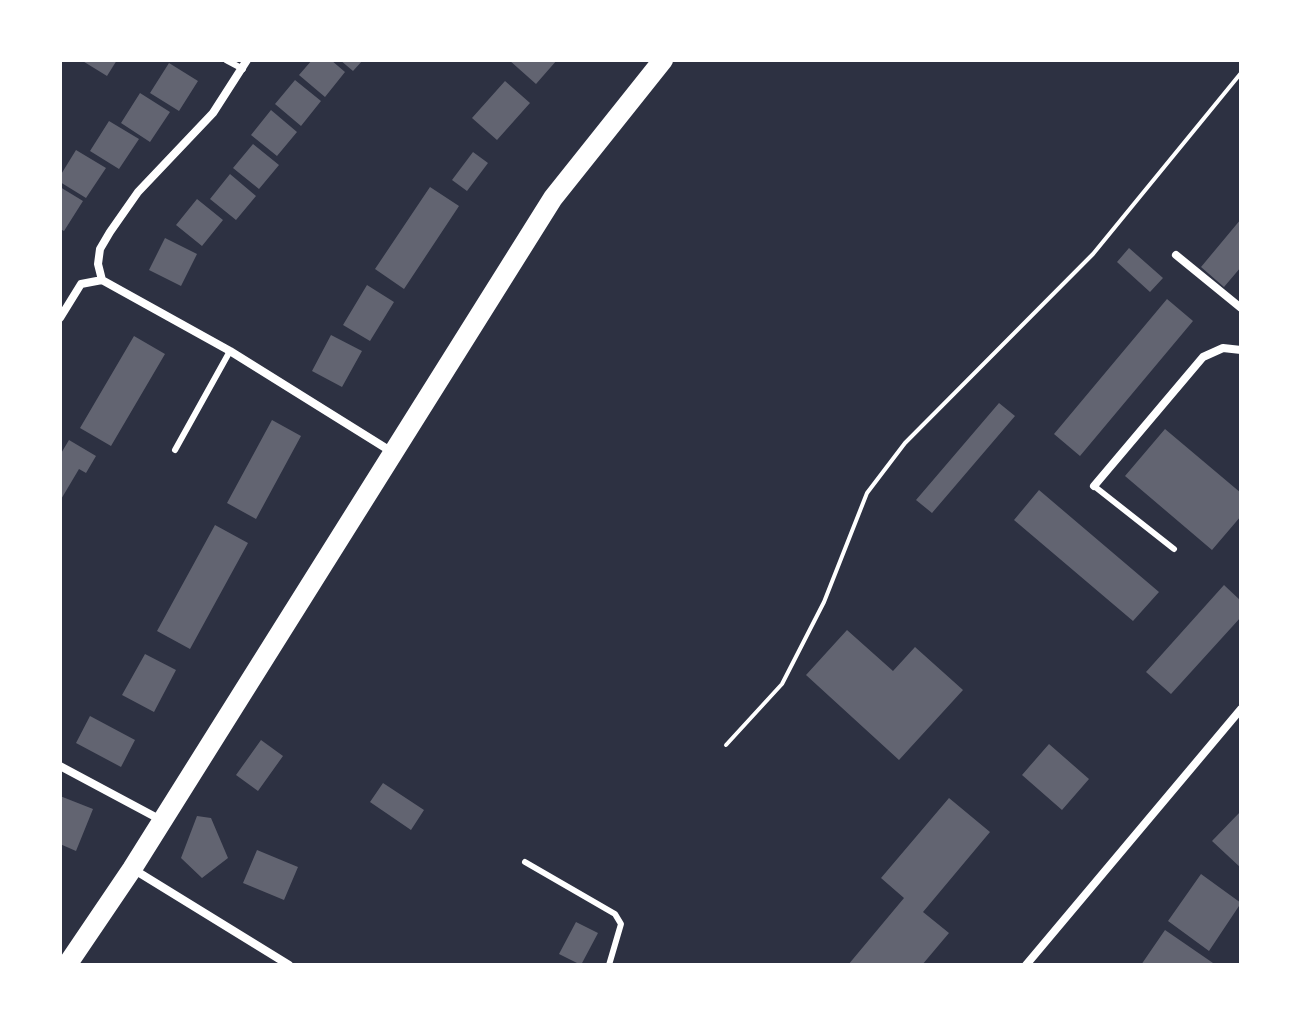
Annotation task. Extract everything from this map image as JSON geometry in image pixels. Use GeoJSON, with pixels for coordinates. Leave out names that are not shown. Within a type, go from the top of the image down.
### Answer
{"type":"FeatureCollection","features":[{"type":"Feature","properties":{"kind":"main road"},"geometry":{"type":"LineString","coordinates":[[67,965],[132,869],[553,198],[663,60]]}},
{"type":"Feature","properties":{"kind":"street"},"geometry":{"type":"LineString","coordinates":[[102,280],[98,264],[100,249],[110,232],[138,192],[213,113],[245,64]]}},
{"type":"Feature","properties":{"kind":"street"},"geometry":{"type":"LineString","coordinates":[[1176,255],[1241,308]]}},
{"type":"Feature","properties":{"kind":"street"},"geometry":{"type":"LineString","coordinates":[[60,318],[81,284],[102,280],[230,351],[392,453]]}},
{"type":"Feature","properties":{"kind":"street"},"geometry":{"type":"LineString","coordinates":[[1094,486],[1203,357],[1223,348],[1241,350]]}},
{"type":"Feature","properties":{"kind":"street"},"geometry":{"type":"LineString","coordinates":[[1026,965],[1240,715]]}},
{"type":"Feature","properties":{"kind":"street"},"geometry":{"type":"LineString","coordinates":[[60,766],[162,821]]}},
{"type":"Feature","properties":{"kind":"street"},"geometry":{"type":"LineString","coordinates":[[132,869],[289,965]]}},
{"type":"Feature","properties":{"kind":"lane"},"geometry":{"type":"LineString","coordinates":[[226,60],[245,64]]}},
{"type":"Feature","properties":{"kind":"lane"},"geometry":{"type":"LineString","coordinates":[[175,450],[230,351]]}},
{"type":"Feature","properties":{"kind":"lane"},"geometry":{"type":"LineString","coordinates":[[1094,486],[1174,549]]}},
{"type":"Feature","properties":{"kind":"lane"},"geometry":{"type":"LineString","coordinates":[[525,862],[615,914],[621,924],[609,965]]}},
{"type":"Feature","properties":{"kind":"path"},"geometry":{"type":"LineString","coordinates":[[726,745],[782,684],[824,602],[867,493],[905,443],[1093,254],[1241,73]]}},
{"type":"Feature","properties":{"kind":"building"},"geometry":{"type":"Polygon","coordinates":[[[81,60],[117,60],[107,76],[81,60]]]}},
{"type":"Feature","properties":{"kind":"building"},"geometry":{"type":"Polygon","coordinates":[[[312,60],[331,60],[345,72],[325,97],[299,75],[312,60]]]}},
{"type":"Feature","properties":{"kind":"building"},"geometry":{"type":"Polygon","coordinates":[[[340,60],[363,60],[353,71],[340,60]]]}},
{"type":"Feature","properties":{"kind":"building"},"geometry":{"type":"Polygon","coordinates":[[[509,60],[557,60],[536,84],[509,60]]]}},
{"type":"Feature","properties":{"kind":"building"},"geometry":{"type":"Polygon","coordinates":[[[169,63],[198,81],[179,111],[150,93],[169,63]]]}},
{"type":"Feature","properties":{"kind":"building"},"geometry":{"type":"Polygon","coordinates":[[[295,80],[321,101],[301,126],[275,104],[295,80]]]}},
{"type":"Feature","properties":{"kind":"building"},"geometry":{"type":"Polygon","coordinates":[[[505,81],[530,103],[497,140],[472,118],[505,81]]]}},
{"type":"Feature","properties":{"kind":"building"},"geometry":{"type":"Polygon","coordinates":[[[140,93],[170,112],[150,142],[121,123],[140,93]]]}},
{"type":"Feature","properties":{"kind":"building"},"geometry":{"type":"Polygon","coordinates":[[[271,110],[297,132],[277,156],[251,135],[271,110]]]}},
{"type":"Feature","properties":{"kind":"building"},"geometry":{"type":"Polygon","coordinates":[[[109,121],[139,139],[119,169],[90,151],[109,121]]]}},
{"type":"Feature","properties":{"kind":"building"},"geometry":{"type":"Polygon","coordinates":[[[253,144],[279,165],[259,189],[233,168],[253,144]]]}},
{"type":"Feature","properties":{"kind":"building"},"geometry":{"type":"Polygon","coordinates":[[[76,150],[106,168],[86,198],[60,182],[60,176],[76,150]]]}},
{"type":"Feature","properties":{"kind":"building"},"geometry":{"type":"Polygon","coordinates":[[[473,152],[488,163],[467,191],[452,180],[473,152]]]}},
{"type":"Feature","properties":{"kind":"building"},"geometry":{"type":"Polygon","coordinates":[[[230,174],[256,196],[236,220],[210,199],[230,174]]]}},
{"type":"Feature","properties":{"kind":"building"},"geometry":{"type":"Polygon","coordinates":[[[60,187],[83,201],[64,231],[60,229],[60,187]]]}},
{"type":"Feature","properties":{"kind":"building"},"geometry":{"type":"Polygon","coordinates":[[[430,187],[459,206],[404,289],[375,269],[430,187]]]}},
{"type":"Feature","properties":{"kind":"building"},"geometry":{"type":"Polygon","coordinates":[[[197,199],[223,220],[202,246],[176,225],[197,199]]]}},
{"type":"Feature","properties":{"kind":"building"},"geometry":{"type":"Polygon","coordinates":[[[1241,219],[1241,267],[1224,287],[1201,267],[1241,219]]]}},
{"type":"Feature","properties":{"kind":"building"},"geometry":{"type":"Polygon","coordinates":[[[165,238],[197,254],[181,286],[149,270],[165,238]]]}},
{"type":"Feature","properties":{"kind":"building"},"geometry":{"type":"Polygon","coordinates":[[[1129,248],[1163,278],[1150,292],[1117,262],[1129,248]]]}},
{"type":"Feature","properties":{"kind":"building"},"geometry":{"type":"Polygon","coordinates":[[[367,285],[394,302],[370,341],[343,325],[367,285]]]}},
{"type":"Feature","properties":{"kind":"building"},"geometry":{"type":"Polygon","coordinates":[[[1167,299],[1193,321],[1080,456],[1054,434],[1167,299]]]}},
{"type":"Feature","properties":{"kind":"building"},"geometry":{"type":"Polygon","coordinates":[[[331,335],[362,351],[342,387],[312,371],[331,335]]]}},
{"type":"Feature","properties":{"kind":"building"},"geometry":{"type":"Polygon","coordinates":[[[134,336],[165,354],[111,446],[80,428],[134,336]]]}},
{"type":"Feature","properties":{"kind":"building"},"geometry":{"type":"Polygon","coordinates":[[[999,403],[1015,416],[932,513],[916,500],[999,403]]]}},
{"type":"Feature","properties":{"kind":"building"},"geometry":{"type":"Polygon","coordinates":[[[272,420],[301,436],[256,519],[227,503],[272,420]]]}},
{"type":"Feature","properties":{"kind":"building"},"geometry":{"type":"Polygon","coordinates":[[[1165,429],[1241,493],[1241,516],[1212,550],[1125,476],[1165,429]]]}},
{"type":"Feature","properties":{"kind":"building"},"geometry":{"type":"Polygon","coordinates":[[[69,440],[96,456],[86,473],[79,469],[60,501],[60,455],[69,440]]]}},
{"type":"Feature","properties":{"kind":"building"},"geometry":{"type":"Polygon","coordinates":[[[1039,490],[1159,592],[1133,621],[1014,520],[1039,490]]]}},
{"type":"Feature","properties":{"kind":"building"},"geometry":{"type":"Polygon","coordinates":[[[215,525],[248,543],[190,649],[157,631],[215,525]]]}},
{"type":"Feature","properties":{"kind":"building"},"geometry":{"type":"Polygon","coordinates":[[[1224,585],[1241,601],[1241,617],[1171,694],[1146,672],[1224,585]]]}},
{"type":"Feature","properties":{"kind":"building"},"geometry":{"type":"Polygon","coordinates":[[[847,630],[893,671],[915,647],[963,690],[899,760],[806,675],[847,630]]]}},
{"type":"Feature","properties":{"kind":"building"},"geometry":{"type":"Polygon","coordinates":[[[145,654],[176,670],[154,712],[122,695],[145,654]]]}},
{"type":"Feature","properties":{"kind":"building"},"geometry":{"type":"Polygon","coordinates":[[[90,716],[135,740],[121,767],[76,743],[90,716]]]}},
{"type":"Feature","properties":{"kind":"building"},"geometry":{"type":"Polygon","coordinates":[[[261,740],[283,756],[258,791],[236,775],[261,740]]]}},
{"type":"Feature","properties":{"kind":"building"},"geometry":{"type":"Polygon","coordinates":[[[1049,744],[1089,779],[1062,810],[1022,775],[1049,744]]]}},
{"type":"Feature","properties":{"kind":"building"},"geometry":{"type":"Polygon","coordinates":[[[383,783],[424,810],[411,830],[370,802],[383,783]]]}},
{"type":"Feature","properties":{"kind":"building"},"geometry":{"type":"Polygon","coordinates":[[[60,796],[93,809],[76,851],[60,844],[60,796]]]}},
{"type":"Feature","properties":{"kind":"building"},"geometry":{"type":"Polygon","coordinates":[[[949,798],[990,832],[923,912],[949,933],[922,965],[848,965],[904,898],[881,878],[949,798]]]}},
{"type":"Feature","properties":{"kind":"building"},"geometry":{"type":"Polygon","coordinates":[[[1241,811],[1241,868],[1212,841],[1241,811]]]}},
{"type":"Feature","properties":{"kind":"building"},"geometry":{"type":"Polygon","coordinates":[[[197,816],[211,818],[228,858],[202,878],[181,858],[197,816]]]}},
{"type":"Feature","properties":{"kind":"building"},"geometry":{"type":"Polygon","coordinates":[[[257,850],[298,867],[284,900],[243,883],[257,850]]]}},
{"type":"Feature","properties":{"kind":"building"},"geometry":{"type":"Polygon","coordinates":[[[1201,874],[1241,903],[1209,951],[1168,921],[1201,874]]]}},
{"type":"Feature","properties":{"kind":"building"},"geometry":{"type":"Polygon","coordinates":[[[576,922],[598,933],[581,965],[559,954],[576,922]]]}},
{"type":"Feature","properties":{"kind":"building"},"geometry":{"type":"Polygon","coordinates":[[[1165,930],[1213,963],[1212,965],[1141,965],[1165,930]]]}}]}
